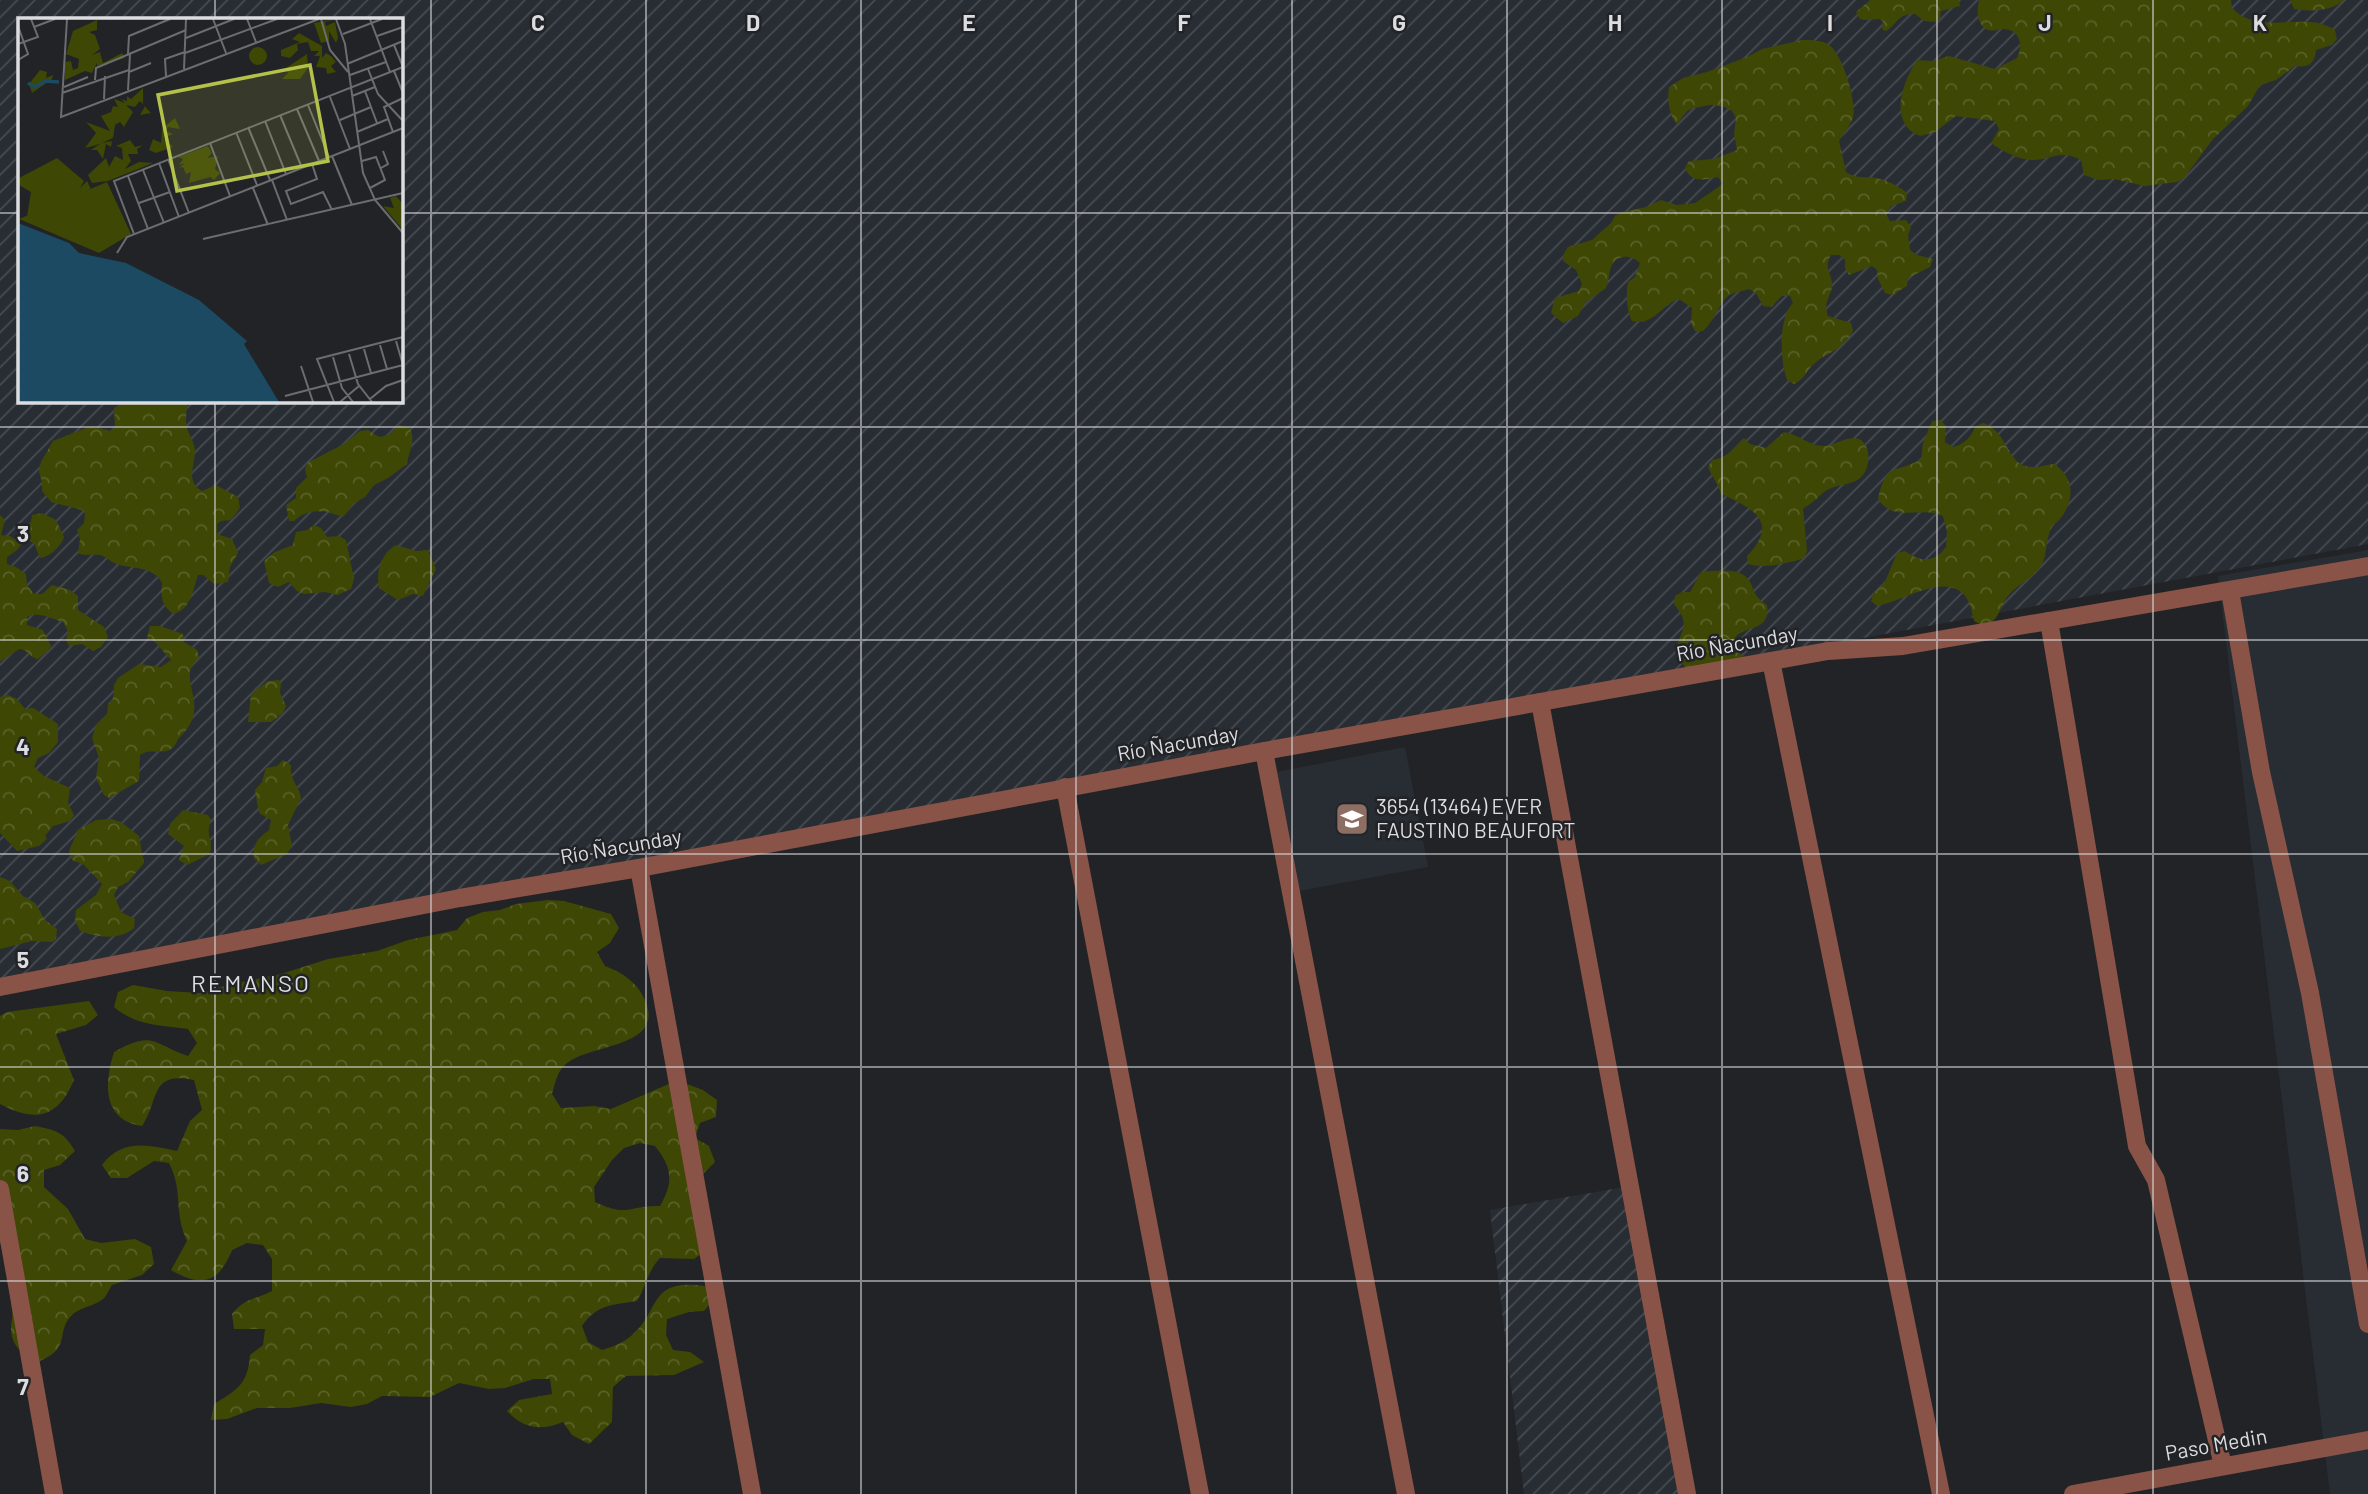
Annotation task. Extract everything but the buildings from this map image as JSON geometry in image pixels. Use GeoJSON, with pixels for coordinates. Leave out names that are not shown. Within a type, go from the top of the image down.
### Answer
{"type":"FeatureCollection","features":[{"type":"Feature","properties":{"kind":"street","name":"Río Ñacunday"},"geometry":{"type":"LineString","coordinates":[[0,987],[460,898],[639,868],[1264,751],[1828,651],[1903,646],[2368,566]]}},
{"type":"Feature","properties":{"kind":"street"},"geometry":{"type":"LineString","coordinates":[[2230,591],[2261,772],[2310,993],[2368,1324]]}},
{"type":"Feature","properties":{"kind":"street"},"geometry":{"type":"LineString","coordinates":[[2049,621],[2137,1146],[2156,1180],[2223,1466]]}},
{"type":"Feature","properties":{"kind":"street"},"geometry":{"type":"LineString","coordinates":[[1771,661],[1941,1494]]}},
{"type":"Feature","properties":{"kind":"street"},"geometry":{"type":"LineString","coordinates":[[1540,702],[1687,1494]]}},
{"type":"Feature","properties":{"kind":"street"},"geometry":{"type":"LineString","coordinates":[[1264,751],[1406,1494]]}},
{"type":"Feature","properties":{"kind":"street"},"geometry":{"type":"LineString","coordinates":[[1065,788],[1199,1494]]}},
{"type":"Feature","properties":{"kind":"street"},"geometry":{"type":"LineString","coordinates":[[639,868],[752,1494]]}},
{"type":"Feature","properties":{"kind":"street"},"geometry":{"type":"LineString","coordinates":[[0,1189],[54,1494]]}},
{"type":"Feature","properties":{"kind":"street","name":"Paso Medin"},"geometry":{"type":"LineString","coordinates":[[2073,1494],[2110,1491],[2223,1466],[2368,1440]]}},
{"type":"Feature","properties":{"kind":"shaded area"},"geometry":{"type":"Polygon","coordinates":[[[0,0],[2368,0],[2368,544],[0,985],[0,0]]]}},
{"type":"Feature","properties":{"kind":"shaded area"},"geometry":{"type":"Polygon","coordinates":[[[2368,550],[2368,1494],[2330,1494],[2218,576],[2368,550]]]}},
{"type":"Feature","properties":{"kind":"shaded area","name":"3654 (13464) EVER FAUSTINO BEAUFORT"},"geometry":{"type":"Polygon","coordinates":[[[1405,747],[1428,867],[1299,891],[1276,772],[1405,747]]]}},
{"type":"Feature","properties":{"kind":"shaded area"},"geometry":{"type":"Polygon","coordinates":[[[1625,1187],[1679,1494],[1524,1494],[1490,1210],[1625,1187]]]}},
{"type":"Feature","properties":{"kind":"green space"},"geometry":{"type":"Polygon","coordinates":[[[1870,0],[1959,0],[1960,6],[1941,11],[1940,19],[1936,22],[1924,21],[1915,14],[1904,16],[1886,31],[1882,29],[1883,22],[1880,19],[1860,19],[1856,12],[1870,0]]]}},
{"type":"Feature","properties":{"kind":"green space"},"geometry":{"type":"Polygon","coordinates":[[[1979,0],[2231,0],[2232,8],[2243,17],[2269,23],[2323,24],[2335,30],[2337,39],[2332,45],[2316,50],[2310,64],[2295,66],[2276,80],[2260,85],[2248,106],[2213,139],[2184,178],[2177,182],[2145,186],[2114,179],[2099,180],[2084,175],[2081,160],[2067,155],[2032,160],[2011,154],[1991,143],[1999,129],[1995,121],[1956,116],[1935,132],[1920,136],[1910,130],[1904,122],[1901,101],[1907,79],[1917,60],[1933,61],[1949,56],[1995,69],[2017,58],[2020,44],[2017,35],[2010,30],[1990,31],[1984,28],[1978,17],[1979,0]]]}},
{"type":"Feature","properties":{"kind":"green space"},"geometry":{"type":"Polygon","coordinates":[[[2290,0],[2344,0],[2321,10],[2307,10],[2294,9],[2290,0]]]}},
{"type":"Feature","properties":{"kind":"green space"},"geometry":{"type":"Polygon","coordinates":[[[1802,40],[1819,41],[1829,45],[1839,58],[1847,78],[1854,110],[1849,126],[1839,141],[1846,172],[1854,176],[1883,180],[1907,193],[1906,201],[1891,206],[1886,214],[1890,221],[1906,220],[1911,227],[1908,235],[1910,250],[1917,255],[1933,259],[1930,267],[1908,278],[1907,286],[1892,295],[1885,293],[1877,270],[1872,266],[1849,275],[1845,260],[1839,255],[1831,255],[1828,266],[1832,283],[1826,311],[1828,316],[1851,323],[1853,331],[1843,344],[1815,363],[1794,384],[1787,380],[1782,351],[1785,318],[1793,303],[1790,296],[1782,296],[1771,307],[1763,306],[1756,293],[1749,289],[1732,294],[1724,300],[1703,331],[1695,331],[1691,324],[1692,308],[1679,299],[1646,321],[1632,321],[1627,287],[1628,282],[1635,277],[1640,263],[1625,257],[1614,262],[1606,288],[1586,302],[1578,316],[1563,323],[1551,313],[1555,298],[1579,291],[1582,284],[1576,270],[1563,261],[1568,247],[1592,240],[1622,212],[1646,207],[1661,200],[1677,205],[1695,203],[1723,184],[1718,177],[1694,178],[1685,168],[1689,161],[1714,159],[1737,150],[1734,134],[1736,118],[1732,111],[1725,107],[1710,105],[1687,111],[1677,124],[1669,107],[1669,87],[1683,78],[1707,72],[1762,49],[1802,40]]]}},
{"type":"Feature","properties":{"kind":"green space"},"geometry":{"type":"Polygon","coordinates":[[[127,402],[187,402],[186,426],[195,450],[192,473],[194,483],[202,491],[216,485],[238,497],[240,508],[231,520],[217,524],[217,534],[232,539],[238,553],[230,567],[228,582],[214,584],[203,575],[198,575],[188,604],[173,614],[164,604],[162,583],[154,574],[116,564],[101,555],[78,553],[80,539],[77,530],[84,523],[85,513],[51,502],[42,491],[39,472],[41,462],[53,441],[91,426],[111,431],[115,427],[114,408],[127,402]]]}},
{"type":"Feature","properties":{"kind":"green space"},"geometry":{"type":"Polygon","coordinates":[[[1940,420],[1946,426],[1945,442],[1953,447],[1967,440],[1975,427],[1983,423],[1992,427],[2017,461],[2032,467],[2055,464],[2069,481],[2067,508],[2050,531],[2042,564],[2035,574],[2011,592],[1995,619],[1987,625],[1974,621],[1970,605],[1963,593],[1953,588],[1928,589],[1877,606],[1871,601],[1873,594],[1885,582],[1897,553],[1905,551],[1927,560],[1941,553],[1946,547],[1947,531],[1943,516],[1926,512],[1892,511],[1878,499],[1889,473],[1921,459],[1923,443],[1932,421],[1940,420]]]}},
{"type":"Feature","properties":{"kind":"green space"},"geometry":{"type":"Polygon","coordinates":[[[399,425],[410,428],[412,433],[407,464],[374,485],[345,515],[313,512],[289,521],[286,505],[296,498],[296,488],[307,477],[307,463],[344,444],[360,431],[368,430],[379,437],[389,435],[399,425]]]}},
{"type":"Feature","properties":{"kind":"green space"},"geometry":{"type":"Polygon","coordinates":[[[1784,432],[1824,446],[1857,438],[1867,448],[1868,465],[1857,480],[1829,489],[1803,508],[1807,551],[1804,558],[1768,566],[1748,564],[1747,556],[1757,544],[1762,525],[1752,511],[1721,494],[1708,467],[1712,460],[1727,455],[1744,438],[1750,444],[1766,448],[1784,432]]]}},
{"type":"Feature","properties":{"kind":"green space"},"geometry":{"type":"Polygon","coordinates":[[[42,513],[56,520],[64,537],[60,544],[51,553],[40,558],[34,543],[25,540],[7,557],[7,564],[26,574],[27,585],[34,594],[42,594],[52,585],[70,590],[78,596],[78,610],[104,627],[108,637],[101,647],[93,651],[82,644],[69,646],[66,640],[68,631],[63,622],[32,615],[27,617],[27,625],[43,630],[51,646],[49,650],[38,659],[19,649],[0,662],[0,515],[5,520],[1,535],[14,539],[25,525],[31,522],[32,515],[42,513]]]}},
{"type":"Feature","properties":{"kind":"green space"},"geometry":{"type":"Polygon","coordinates":[[[314,525],[321,528],[327,537],[339,536],[346,540],[354,579],[351,589],[337,595],[325,592],[304,594],[289,582],[278,587],[269,583],[264,561],[275,552],[293,545],[296,532],[307,530],[314,525]]]}},
{"type":"Feature","properties":{"kind":"green space"},"geometry":{"type":"Polygon","coordinates":[[[396,545],[416,551],[428,550],[436,569],[423,596],[413,594],[398,600],[379,588],[381,564],[387,553],[396,545]]]}},
{"type":"Feature","properties":{"kind":"green space"},"geometry":{"type":"Polygon","coordinates":[[[1701,572],[1738,572],[1750,582],[1758,598],[1767,605],[1766,619],[1762,623],[1736,636],[1733,643],[1743,657],[1739,664],[1686,668],[1676,656],[1684,625],[1674,604],[1675,596],[1690,592],[1701,572]]]}},
{"type":"Feature","properties":{"kind":"green space"},"geometry":{"type":"Polygon","coordinates":[[[150,626],[160,626],[183,634],[184,642],[197,650],[199,657],[190,673],[194,698],[193,716],[189,726],[171,749],[140,755],[139,781],[109,798],[104,795],[96,778],[99,758],[92,738],[96,725],[107,714],[118,678],[139,664],[161,667],[171,660],[155,642],[147,638],[150,626]]]}},
{"type":"Feature","properties":{"kind":"green space"},"geometry":{"type":"Polygon","coordinates":[[[279,680],[280,693],[286,706],[283,713],[271,722],[248,722],[251,694],[268,681],[279,680]]]}},
{"type":"Feature","properties":{"kind":"green space"},"geometry":{"type":"Polygon","coordinates":[[[8,695],[17,699],[25,709],[33,708],[58,724],[58,742],[49,753],[38,758],[34,767],[44,776],[70,788],[68,803],[74,815],[70,821],[53,826],[45,836],[47,839],[39,846],[17,851],[0,833],[0,697],[8,695]]]}},
{"type":"Feature","properties":{"kind":"green space"},"geometry":{"type":"Polygon","coordinates":[[[283,760],[291,765],[291,775],[301,798],[288,825],[292,846],[287,854],[261,865],[254,858],[254,848],[259,838],[269,830],[271,820],[259,813],[255,790],[262,782],[266,768],[277,766],[283,760]]]}},
{"type":"Feature","properties":{"kind":"green space"},"geometry":{"type":"Polygon","coordinates":[[[183,810],[208,815],[211,820],[210,854],[187,865],[179,860],[184,846],[168,834],[170,824],[183,810]]]}},
{"type":"Feature","properties":{"kind":"green space"},"geometry":{"type":"Polygon","coordinates":[[[111,819],[121,822],[139,836],[144,863],[128,882],[118,887],[114,895],[121,912],[135,919],[134,928],[122,935],[108,937],[80,931],[75,920],[76,910],[96,895],[102,884],[84,865],[72,860],[69,851],[78,830],[96,820],[111,819]]]}},
{"type":"Feature","properties":{"kind":"green space"},"geometry":{"type":"Polygon","coordinates":[[[0,877],[10,881],[23,896],[35,903],[45,920],[57,929],[53,942],[32,941],[0,949],[0,877]]]}},
{"type":"Feature","properties":{"kind":"green space"},"geometry":{"type":"Polygon","coordinates":[[[564,901],[611,914],[619,928],[610,943],[597,952],[605,966],[634,983],[645,1000],[649,1016],[645,1028],[635,1036],[576,1058],[562,1068],[552,1094],[561,1108],[594,1106],[611,1109],[671,1083],[687,1084],[703,1090],[717,1100],[716,1117],[700,1123],[695,1138],[709,1146],[715,1162],[703,1174],[696,1188],[707,1250],[694,1259],[660,1258],[652,1268],[637,1301],[600,1309],[582,1326],[588,1342],[602,1350],[606,1349],[621,1343],[641,1326],[664,1291],[686,1285],[705,1286],[715,1298],[704,1311],[689,1312],[667,1319],[666,1335],[673,1350],[690,1352],[704,1362],[674,1375],[626,1376],[613,1387],[612,1422],[589,1444],[572,1435],[563,1422],[547,1427],[533,1427],[519,1422],[507,1411],[519,1400],[552,1394],[550,1379],[534,1379],[505,1388],[489,1389],[459,1383],[430,1397],[382,1396],[367,1404],[351,1407],[321,1403],[290,1408],[257,1408],[227,1419],[211,1420],[214,1404],[240,1385],[247,1373],[250,1355],[263,1345],[265,1329],[234,1329],[232,1314],[246,1302],[272,1291],[272,1259],[263,1245],[247,1243],[232,1250],[221,1270],[208,1279],[192,1279],[171,1270],[187,1241],[180,1220],[174,1174],[169,1163],[154,1161],[127,1178],[111,1178],[102,1165],[110,1156],[127,1147],[146,1146],[177,1151],[190,1121],[202,1110],[194,1080],[180,1078],[169,1080],[158,1090],[142,1126],[119,1116],[113,1108],[108,1087],[114,1052],[145,1040],[188,1056],[197,1043],[188,1029],[149,1024],[122,1013],[114,1007],[118,992],[133,985],[200,993],[281,974],[328,959],[377,951],[408,940],[457,930],[467,918],[516,904],[564,901]],[[640,1143],[624,1148],[612,1160],[594,1187],[595,1202],[622,1210],[660,1206],[668,1189],[669,1175],[665,1161],[655,1146],[640,1143]]]}},
{"type":"Feature","properties":{"kind":"green space"},"geometry":{"type":"Polygon","coordinates":[[[89,1001],[98,1015],[86,1025],[56,1034],[74,1080],[61,1102],[53,1109],[35,1115],[24,1114],[0,1104],[0,1016],[7,1012],[89,1001]]]}},
{"type":"Feature","properties":{"kind":"green space"},"geometry":{"type":"Polygon","coordinates":[[[35,1126],[59,1133],[75,1151],[60,1165],[44,1170],[44,1187],[68,1209],[85,1239],[101,1243],[135,1239],[151,1247],[154,1264],[142,1275],[112,1285],[103,1299],[73,1314],[64,1327],[60,1345],[50,1356],[40,1361],[24,1353],[13,1340],[9,1268],[0,1243],[0,1129],[18,1130],[35,1126]]]}},
{"type":"Feature","properties":{"kind":"place","name":"3654 (13464) EVER FAUSTINO BEAUFORT"},"geometry":{"type":"Point","coordinates":[1352,819]}},
{"type":"Feature","properties":{"kind":"district","name":"REMANSO"},"geometry":{"type":"Point","coordinates":[251,984]}}]}
